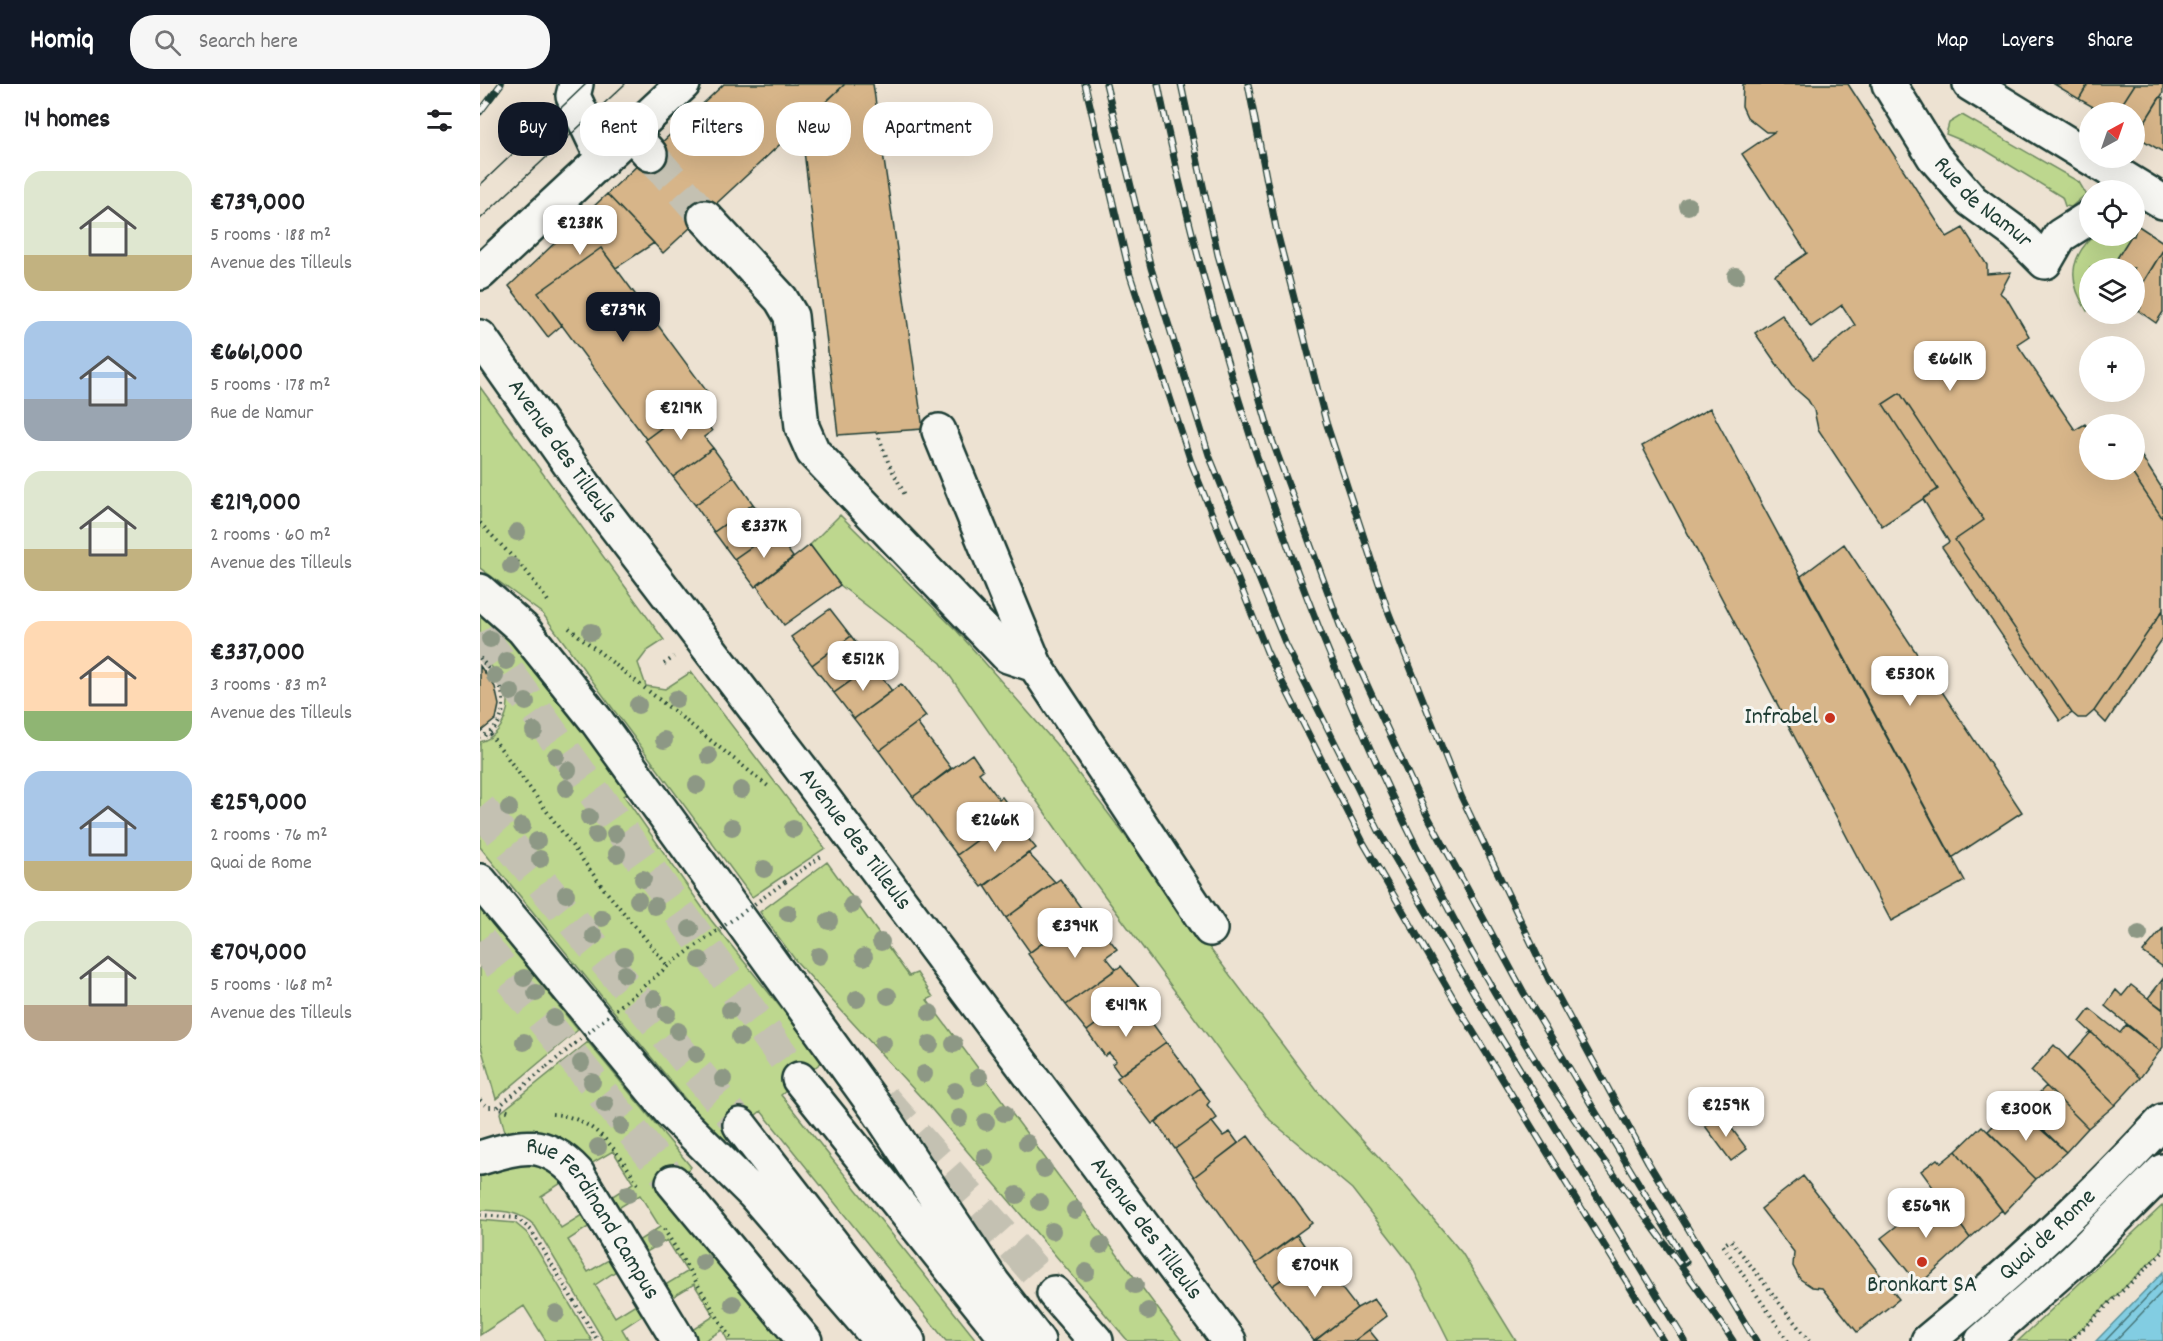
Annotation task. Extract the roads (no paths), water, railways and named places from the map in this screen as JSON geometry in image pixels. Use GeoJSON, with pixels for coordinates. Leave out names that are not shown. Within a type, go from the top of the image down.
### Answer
{"type":"FeatureCollection","features":[{"type":"Feature","properties":{"kind":"main road"},"geometry":{"type":"LineString","coordinates":[[576,84],[573,96],[603,159]]}},
{"type":"Feature","properties":{"kind":"main road"},"geometry":{"type":"LineString","coordinates":[[480,273],[603,159],[641,143],[683,84]]}},
{"type":"Feature","properties":{"kind":"main road","name":"Rue de Namur"},"geometry":{"type":"LineString","coordinates":[[1889,84],[1934,157],[1972,201],[2017,234],[2044,262],[2060,236],[2079,224]]}},
{"type":"Feature","properties":{"kind":"main road"},"geometry":{"type":"LineString","coordinates":[[1970,84],[2117,180]]}},
{"type":"Feature","properties":{"kind":"main road"},"geometry":{"type":"LineString","coordinates":[[2145,194],[2163,202]]}},
{"type":"Feature","properties":{"kind":"main road"},"geometry":{"type":"LineString","coordinates":[[705,217],[781,299],[791,316],[802,427],[813,452],[1008,656],[1035,665]]}},
{"type":"Feature","properties":{"kind":"main road","name":"Avenue des Tilleuls"},"geometry":{"type":"LineString","coordinates":[[480,337],[590,493],[809,780],[1229,1341]]}},
{"type":"Feature","properties":{"kind":"main road"},"geometry":{"type":"LineString","coordinates":[[939,431],[1035,665],[1210,929]]}},
{"type":"Feature","properties":{"kind":"main road"},"geometry":{"type":"LineString","coordinates":[[480,591],[522,629],[596,720],[875,1106],[993,1283],[1038,1341]]}},
{"type":"Feature","properties":{"kind":"main road"},"geometry":{"type":"LineString","coordinates":[[480,881],[670,1111],[754,1194],[882,1341]]}},
{"type":"Feature","properties":{"kind":"main road"},"geometry":{"type":"LineString","coordinates":[[799,1079],[1009,1341]]}},
{"type":"Feature","properties":{"kind":"main road","name":"Quai de Rome"},"geometry":{"type":"LineString","coordinates":[[1928,1341],[1988,1292],[2109,1179],[2163,1121]]}},
{"type":"Feature","properties":{"kind":"main road"},"geometry":{"type":"LineString","coordinates":[[740,1125],[908,1341]]}},
{"type":"Feature","properties":{"kind":"main road","name":"Rue Ferdinand Campus"},"geometry":{"type":"LineString","coordinates":[[480,1158],[523,1145],[538,1147],[564,1159],[577,1173],[679,1341]]}},
{"type":"Feature","properties":{"kind":"main road","name":"Quai de Rome"},"geometry":{"type":"LineString","coordinates":[[1982,1341],[2074,1260],[2163,1171]]}},
{"type":"Feature","properties":{"kind":"main road"},"geometry":{"type":"LineString","coordinates":[[674,1182],[805,1341]]}},
{"type":"Feature","properties":{"kind":"main road"},"geometry":{"type":"LineString","coordinates":[[1054,1293],[1096,1341]]}},
{"type":"Feature","properties":{"kind":"water"},"geometry":{"type":"Polygon","coordinates":[[[2163,1272],[2163,1341],[2096,1341],[2163,1272]]]}},
{"type":"Feature","properties":{"kind":"tunnel"},"geometry":{"type":"LineString","coordinates":[[652,156],[705,217]]}},
{"type":"Feature","properties":{"kind":"tunnel"},"geometry":{"type":"LineString","coordinates":[[480,633],[799,1079]]}},
{"type":"Feature","properties":{"kind":"tunnel"},"geometry":{"type":"LineString","coordinates":[[480,808],[740,1125]]}},
{"type":"Feature","properties":{"kind":"tunnel"},"geometry":{"type":"LineString","coordinates":[[480,941],[673,1182]]}},
{"type":"Feature","properties":{"kind":"tunnel"},"geometry":{"type":"LineString","coordinates":[[883,1099],[1054,1293]]}},
{"type":"Feature","properties":{"kind":"tram line"},"geometry":{"type":"LineString","coordinates":[[480,185],[586,84]]}},
{"type":"Feature","properties":{"kind":"tram line"},"geometry":{"type":"LineString","coordinates":[[480,219],[625,84]]}},
{"type":"Feature","properties":{"kind":"railway"},"geometry":{"type":"LineString","coordinates":[[480,112],[501,84]]}},
{"type":"Feature","properties":{"kind":"railway"},"geometry":{"type":"LineString","coordinates":[[1085,84],[1130,275],[1191,462],[1267,652],[1363,842],[1466,1020],[1663,1341]]}},
{"type":"Feature","properties":{"kind":"railway"},"geometry":{"type":"LineString","coordinates":[[1106,84],[1151,268],[1209,455],[1286,645],[1379,831],[1484,1010],[1685,1341]]}},
{"type":"Feature","properties":{"kind":"railway"},"geometry":{"type":"LineString","coordinates":[[1158,84],[1187,212],[1221,340],[1260,467],[1305,592],[1355,715],[1411,835],[1472,953],[1539,1066],[1586,1136],[1733,1341]]}},
{"type":"Feature","properties":{"kind":"railway"},"geometry":{"type":"LineString","coordinates":[[1181,84],[1218,255],[1271,437],[1341,628],[1425,811],[1524,993],[1686,1262]]}},
{"type":"Feature","properties":{"kind":"railway"},"geometry":{"type":"LineString","coordinates":[[1248,84],[1276,228],[1326,422],[1388,611],[1461,796],[1548,978],[1648,1162],[1756,1341]]}},
{"type":"Feature","properties":{"kind":"place","name":"Infrabel"},"geometry":{"type":"Point","coordinates":[1830,718]}},
{"type":"Feature","properties":{"kind":"place","name":"Bronkart SA"},"geometry":{"type":"Point","coordinates":[1922,1262]}}]}
